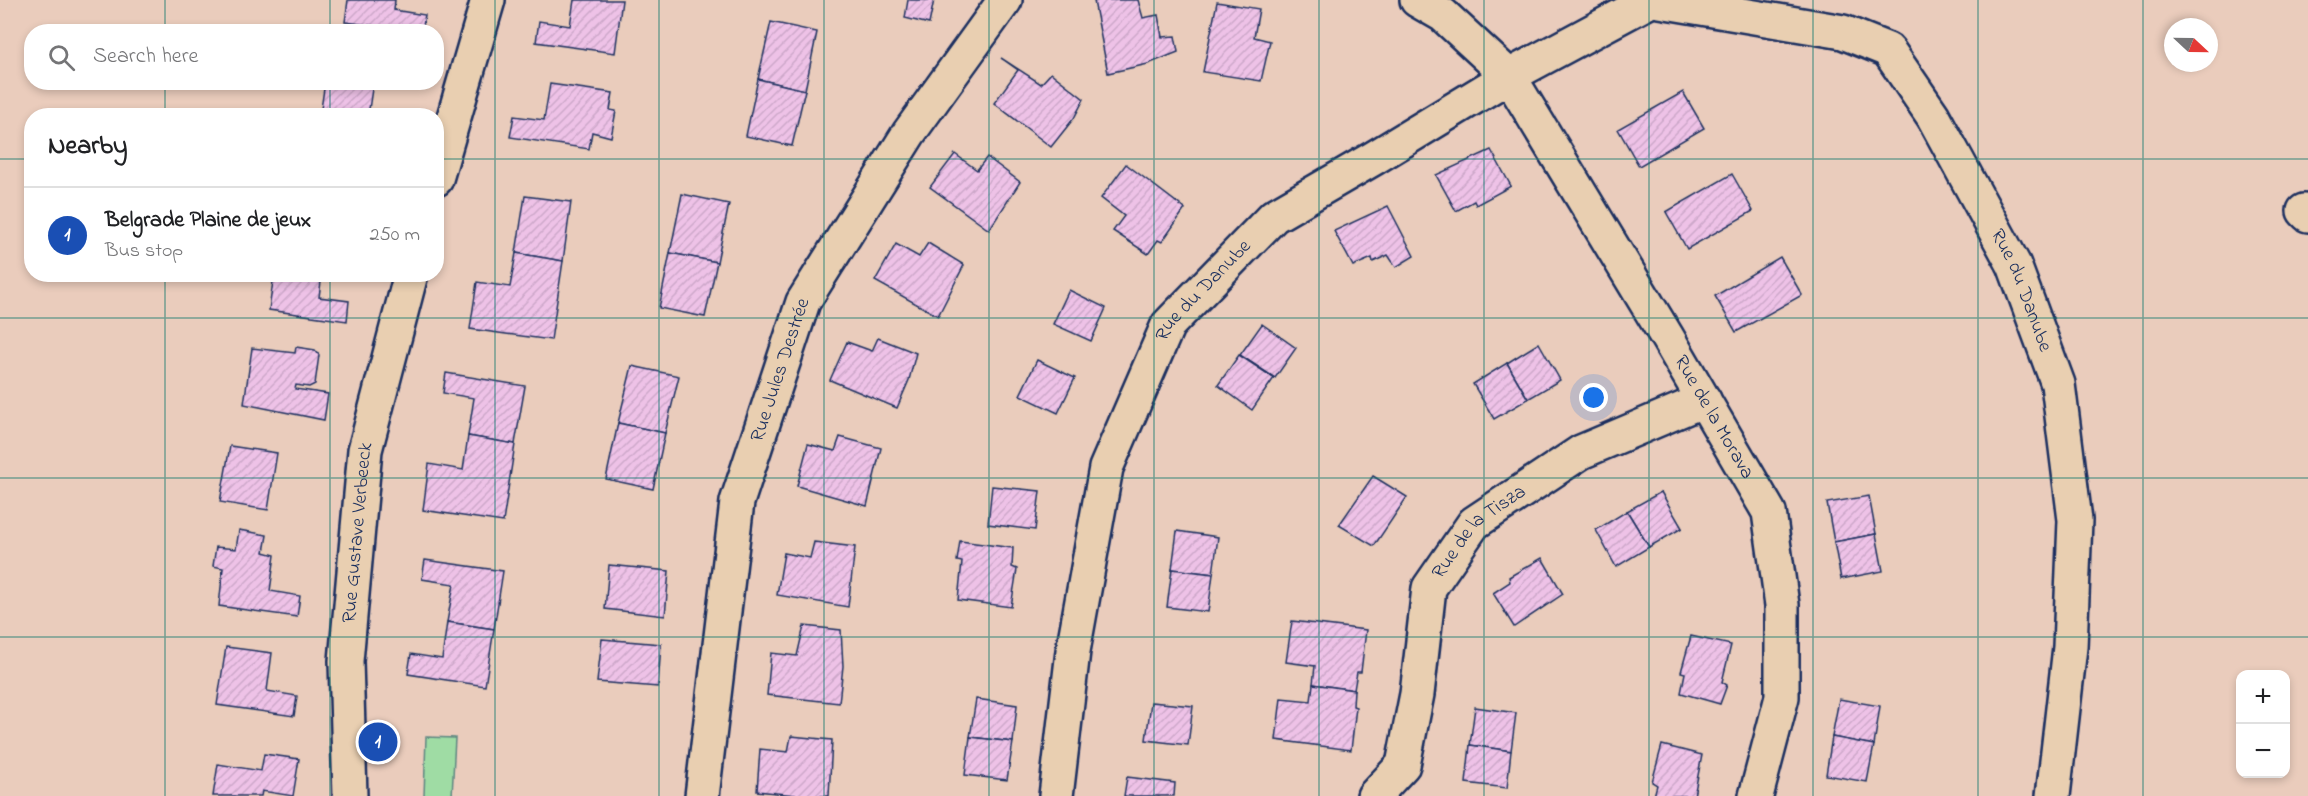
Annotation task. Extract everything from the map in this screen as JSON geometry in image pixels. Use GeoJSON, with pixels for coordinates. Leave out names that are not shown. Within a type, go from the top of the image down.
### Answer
{"type":"FeatureCollection","features":[{"type":"Feature","properties":{"kind":"street"},"geometry":{"type":"LineString","coordinates":[[444,151],[488,0]]}},
{"type":"Feature","properties":{"kind":"street","name":"Rue Jules Destrée"},"geometry":{"type":"LineString","coordinates":[[702,796],[736,502],[803,302],[909,133],[1005,0]]}},
{"type":"Feature","properties":{"kind":"street","name":"Rue de la Morava"},"geometry":{"type":"LineString","coordinates":[[1417,0],[1443,15],[1509,76],[1769,512],[1782,605],[1782,697],[1756,796]]}},
{"type":"Feature","properties":{"kind":"street","name":"Rue du Danube"},"geometry":{"type":"LineString","coordinates":[[1056,796],[1073,651],[1106,468],[1168,325],[1274,216],[1509,76],[1652,0],[1843,32],[1887,50],[1933,116],[2014,265],[2058,384],[2075,520],[2070,647],[2053,796]]}},
{"type":"Feature","properties":{"kind":"street","name":"Rue Gustave Verbeeck"},"geometry":{"type":"LineString","coordinates":[[350,796],[346,661],[365,450],[409,282]]}},
{"type":"Feature","properties":{"kind":"street","name":"Rue de la Tisza"},"geometry":{"type":"LineString","coordinates":[[1374,796],[1403,765],[1417,694],[1429,588],[1474,523],[1581,452],[1704,400]]}},
{"type":"Feature","properties":{"kind":"green space"},"geometry":{"type":"Polygon","coordinates":[[[426,737],[455,738],[452,796],[424,796],[426,737]]]}},
{"type":"Feature","properties":{"kind":"building"},"geometry":{"type":"Polygon","coordinates":[[[348,0],[395,0],[394,10],[425,15],[423,24],[345,22],[348,0]]]}},
{"type":"Feature","properties":{"kind":"building"},"geometry":{"type":"Polygon","coordinates":[[[574,0],[622,0],[615,53],[536,42],[539,21],[570,26],[574,0]]]}},
{"type":"Feature","properties":{"kind":"building"},"geometry":{"type":"Polygon","coordinates":[[[908,0],[934,0],[929,24],[905,18],[908,0]]]}},
{"type":"Feature","properties":{"kind":"building"},"geometry":{"type":"Polygon","coordinates":[[[1138,0],[1143,18],[1158,15],[1162,37],[1175,36],[1178,52],[1148,64],[1108,73],[1094,1],[1138,0]]]}},
{"type":"Feature","properties":{"kind":"building"},"geometry":{"type":"Polygon","coordinates":[[[1217,2],[1259,9],[1254,37],[1270,41],[1261,81],[1203,72],[1217,2]]]}},
{"type":"Feature","properties":{"kind":"building"},"geometry":{"type":"Polygon","coordinates":[[[771,22],[817,32],[805,90],[758,79],[771,22]]]}},
{"type":"Feature","properties":{"kind":"building"},"geometry":{"type":"Polygon","coordinates":[[[1001,58],[1041,84],[1051,73],[1084,99],[1074,118],[1051,147],[994,103],[1018,70],[1001,58]]]}},
{"type":"Feature","properties":{"kind":"building"},"geometry":{"type":"Polygon","coordinates":[[[758,79],[805,90],[792,146],[746,136],[758,79]]]}},
{"type":"Feature","properties":{"kind":"building"},"geometry":{"type":"Polygon","coordinates":[[[550,84],[613,93],[610,110],[616,111],[611,137],[592,132],[589,149],[510,137],[514,116],[544,120],[550,84]]]}},
{"type":"Feature","properties":{"kind":"building"},"geometry":{"type":"Polygon","coordinates":[[[324,90],[372,90],[369,108],[321,108],[324,90]]]}},
{"type":"Feature","properties":{"kind":"building"},"geometry":{"type":"Polygon","coordinates":[[[1683,92],[1704,128],[1639,166],[1618,129],[1683,92]]]}},
{"type":"Feature","properties":{"kind":"building"},"geometry":{"type":"Polygon","coordinates":[[[1491,150],[1511,186],[1476,205],[1474,201],[1456,211],[1436,175],[1491,150]]]}},
{"type":"Feature","properties":{"kind":"building"},"geometry":{"type":"Polygon","coordinates":[[[955,154],[977,170],[987,157],[1020,182],[989,230],[930,187],[955,154]]]}},
{"type":"Feature","properties":{"kind":"building"},"geometry":{"type":"Polygon","coordinates":[[[1126,164],[1185,209],[1162,242],[1158,240],[1148,254],[1113,231],[1124,216],[1101,198],[1126,164]]]}},
{"type":"Feature","properties":{"kind":"building"},"geometry":{"type":"Polygon","coordinates":[[[1732,174],[1753,211],[1687,249],[1666,212],[1732,174]]]}},
{"type":"Feature","properties":{"kind":"building"},"geometry":{"type":"Polygon","coordinates":[[[682,194],[729,204],[717,262],[670,253],[682,194]]]}},
{"type":"Feature","properties":{"kind":"building"},"geometry":{"type":"Polygon","coordinates":[[[525,196],[571,202],[563,261],[516,253],[525,196]]]}},
{"type":"Feature","properties":{"kind":"building"},"geometry":{"type":"Polygon","coordinates":[[[1388,206],[1414,256],[1396,267],[1388,255],[1373,262],[1372,258],[1353,266],[1334,231],[1388,206]]]}},
{"type":"Feature","properties":{"kind":"building"},"geometry":{"type":"Polygon","coordinates":[[[928,243],[964,265],[938,316],[875,281],[896,244],[919,257],[928,243]]]}},
{"type":"Feature","properties":{"kind":"building"},"geometry":{"type":"Polygon","coordinates":[[[516,253],[563,261],[551,340],[470,329],[477,282],[510,287],[516,253]]]}},
{"type":"Feature","properties":{"kind":"building"},"geometry":{"type":"Polygon","coordinates":[[[670,253],[717,262],[705,317],[659,308],[670,253]]]}},
{"type":"Feature","properties":{"kind":"building"},"geometry":{"type":"Polygon","coordinates":[[[1780,257],[1802,295],[1736,332],[1715,296],[1780,257]]]}},
{"type":"Feature","properties":{"kind":"building"},"geometry":{"type":"Polygon","coordinates":[[[273,282],[321,282],[319,297],[349,301],[347,321],[269,310],[273,282]]]}},
{"type":"Feature","properties":{"kind":"building"},"geometry":{"type":"Polygon","coordinates":[[[1069,290],[1106,308],[1091,341],[1053,324],[1069,290]]]}},
{"type":"Feature","properties":{"kind":"building"},"geometry":{"type":"Polygon","coordinates":[[[1262,324],[1296,348],[1275,378],[1240,355],[1262,324]]]}},
{"type":"Feature","properties":{"kind":"building"},"geometry":{"type":"Polygon","coordinates":[[[878,338],[916,353],[909,380],[897,408],[830,380],[847,342],[872,351],[878,338]]]}},
{"type":"Feature","properties":{"kind":"building"},"geometry":{"type":"Polygon","coordinates":[[[1539,343],[1560,380],[1528,399],[1507,363],[1539,343]]]}},
{"type":"Feature","properties":{"kind":"building"},"geometry":{"type":"Polygon","coordinates":[[[296,347],[315,350],[319,355],[315,384],[309,387],[296,385],[295,389],[328,394],[324,420],[244,404],[252,348],[295,353],[296,347]]]}},
{"type":"Feature","properties":{"kind":"building"},"geometry":{"type":"Polygon","coordinates":[[[1239,355],[1274,378],[1252,410],[1218,385],[1239,355]]]}},
{"type":"Feature","properties":{"kind":"building"},"geometry":{"type":"Polygon","coordinates":[[[1037,360],[1075,378],[1058,413],[1020,395],[1037,360]]]}},
{"type":"Feature","properties":{"kind":"building"},"geometry":{"type":"Polygon","coordinates":[[[1507,363],[1528,399],[1494,419],[1473,384],[1507,363]]]}},
{"type":"Feature","properties":{"kind":"building"},"geometry":{"type":"Polygon","coordinates":[[[632,366],[679,376],[665,433],[618,423],[632,366]]]}},
{"type":"Feature","properties":{"kind":"building"},"geometry":{"type":"Polygon","coordinates":[[[446,373],[525,386],[515,444],[468,436],[474,398],[443,393],[446,373]]]}},
{"type":"Feature","properties":{"kind":"building"},"geometry":{"type":"Polygon","coordinates":[[[618,423],[665,433],[653,489],[606,479],[618,423]]]}},
{"type":"Feature","properties":{"kind":"building"},"geometry":{"type":"Polygon","coordinates":[[[468,436],[515,444],[503,522],[423,510],[429,464],[463,470],[468,436]]]}},
{"type":"Feature","properties":{"kind":"building"},"geometry":{"type":"Polygon","coordinates":[[[840,437],[881,448],[867,506],[797,486],[808,444],[835,451],[840,437]]]}},
{"type":"Feature","properties":{"kind":"building"},"geometry":{"type":"Polygon","coordinates":[[[230,446],[277,453],[268,510],[220,502],[230,446]]]}},
{"type":"Feature","properties":{"kind":"building"},"geometry":{"type":"Polygon","coordinates":[[[1373,476],[1407,497],[1374,546],[1339,525],[1373,476]]]}},
{"type":"Feature","properties":{"kind":"building"},"geometry":{"type":"Polygon","coordinates":[[[992,486],[1040,491],[1035,530],[988,524],[992,486]]]}},
{"type":"Feature","properties":{"kind":"building"},"geometry":{"type":"Polygon","coordinates":[[[1661,492],[1682,528],[1649,547],[1627,511],[1661,492]]]}},
{"type":"Feature","properties":{"kind":"building"},"geometry":{"type":"Polygon","coordinates":[[[1869,496],[1876,534],[1834,542],[1827,503],[1869,496]]]}},
{"type":"Feature","properties":{"kind":"building"},"geometry":{"type":"Polygon","coordinates":[[[1627,511],[1649,547],[1616,567],[1596,530],[1627,511]]]}},
{"type":"Feature","properties":{"kind":"building"},"geometry":{"type":"Polygon","coordinates":[[[239,530],[267,535],[264,552],[275,555],[270,591],[300,596],[297,617],[219,606],[223,568],[213,566],[216,547],[236,549],[239,530]]]}},
{"type":"Feature","properties":{"kind":"building"},"geometry":{"type":"Polygon","coordinates":[[[1177,531],[1218,537],[1213,574],[1172,569],[1177,531]]]}},
{"type":"Feature","properties":{"kind":"building"},"geometry":{"type":"Polygon","coordinates":[[[1876,534],[1883,571],[1841,579],[1834,542],[1876,534]]]}},
{"type":"Feature","properties":{"kind":"building"},"geometry":{"type":"Polygon","coordinates":[[[960,541],[1013,548],[1012,567],[1017,569],[1011,607],[958,600],[962,562],[957,561],[960,541]]]}},
{"type":"Feature","properties":{"kind":"building"},"geometry":{"type":"Polygon","coordinates":[[[814,542],[855,547],[848,607],[777,595],[784,553],[810,558],[814,542]]]}},
{"type":"Feature","properties":{"kind":"building"},"geometry":{"type":"Polygon","coordinates":[[[1542,558],[1563,594],[1514,627],[1493,593],[1510,582],[1509,577],[1542,558]]]}},
{"type":"Feature","properties":{"kind":"building"},"geometry":{"type":"Polygon","coordinates":[[[425,560],[503,571],[494,629],[447,622],[454,584],[422,579],[425,560]]]}},
{"type":"Feature","properties":{"kind":"building"},"geometry":{"type":"Polygon","coordinates":[[[609,565],[669,571],[665,616],[605,609],[609,565]]]}},
{"type":"Feature","properties":{"kind":"building"},"geometry":{"type":"Polygon","coordinates":[[[1172,569],[1213,574],[1208,612],[1167,607],[1172,569]]]}},
{"type":"Feature","properties":{"kind":"building"},"geometry":{"type":"Polygon","coordinates":[[[1292,621],[1366,630],[1361,672],[1357,672],[1354,690],[1313,684],[1315,666],[1286,662],[1292,621]]]}},
{"type":"Feature","properties":{"kind":"building"},"geometry":{"type":"Polygon","coordinates":[[[447,622],[494,629],[485,686],[408,674],[411,654],[442,659],[447,622]]]}},
{"type":"Feature","properties":{"kind":"building"},"geometry":{"type":"Polygon","coordinates":[[[804,626],[841,630],[843,666],[839,703],[767,695],[771,653],[797,656],[804,626]]]}},
{"type":"Feature","properties":{"kind":"building"},"geometry":{"type":"Polygon","coordinates":[[[1691,636],[1731,645],[1722,682],[1727,685],[1720,704],[1681,693],[1685,673],[1681,672],[1691,636]]]}},
{"type":"Feature","properties":{"kind":"building"},"geometry":{"type":"Polygon","coordinates":[[[602,639],[661,644],[658,687],[597,682],[602,639]]]}},
{"type":"Feature","properties":{"kind":"building"},"geometry":{"type":"Polygon","coordinates":[[[226,647],[272,653],[267,691],[297,696],[294,716],[217,705],[226,647]]]}},
{"type":"Feature","properties":{"kind":"building"},"geometry":{"type":"Polygon","coordinates":[[[1313,684],[1354,690],[1353,706],[1356,707],[1351,750],[1276,740],[1281,698],[1311,701],[1313,684]]]}},
{"type":"Feature","properties":{"kind":"building"},"geometry":{"type":"Polygon","coordinates":[[[976,699],[1017,705],[1013,742],[970,737],[976,699]]]}},
{"type":"Feature","properties":{"kind":"building"},"geometry":{"type":"Polygon","coordinates":[[[1839,699],[1880,706],[1874,745],[1832,737],[1839,699]]]}},
{"type":"Feature","properties":{"kind":"building"},"geometry":{"type":"Polygon","coordinates":[[[1151,702],[1193,706],[1188,745],[1146,740],[1151,702]]]}},
{"type":"Feature","properties":{"kind":"building"},"geometry":{"type":"Polygon","coordinates":[[[1475,707],[1516,713],[1511,751],[1470,745],[1475,707]]]}},
{"type":"Feature","properties":{"kind":"building"},"geometry":{"type":"Polygon","coordinates":[[[791,736],[832,740],[829,796],[757,791],[760,749],[788,752],[791,736]]]}},
{"type":"Feature","properties":{"kind":"building"},"geometry":{"type":"Polygon","coordinates":[[[970,737],[1013,742],[1007,780],[965,775],[970,737]]]}},
{"type":"Feature","properties":{"kind":"building"},"geometry":{"type":"Polygon","coordinates":[[[1832,737],[1874,745],[1867,782],[1826,775],[1832,737]]]}},
{"type":"Feature","properties":{"kind":"building"},"geometry":{"type":"Polygon","coordinates":[[[1470,745],[1511,751],[1507,788],[1466,783],[1470,745]]]}},
{"type":"Feature","properties":{"kind":"building"},"geometry":{"type":"Polygon","coordinates":[[[1662,745],[1702,755],[1694,796],[1654,796],[1657,785],[1652,782],[1662,745]]]}},
{"type":"Feature","properties":{"kind":"building"},"geometry":{"type":"Polygon","coordinates":[[[264,754],[299,759],[293,796],[262,791],[261,796],[213,796],[218,764],[261,771],[264,754]]]}},
{"type":"Feature","properties":{"kind":"building"},"geometry":{"type":"Polygon","coordinates":[[[1127,777],[1175,783],[1174,796],[1124,796],[1127,777]]]}},
{"type":"Feature","properties":{"kind":"place","name":"Belgrade Plaine de jeux"},"geometry":{"type":"Point","coordinates":[378,742]}}]}
